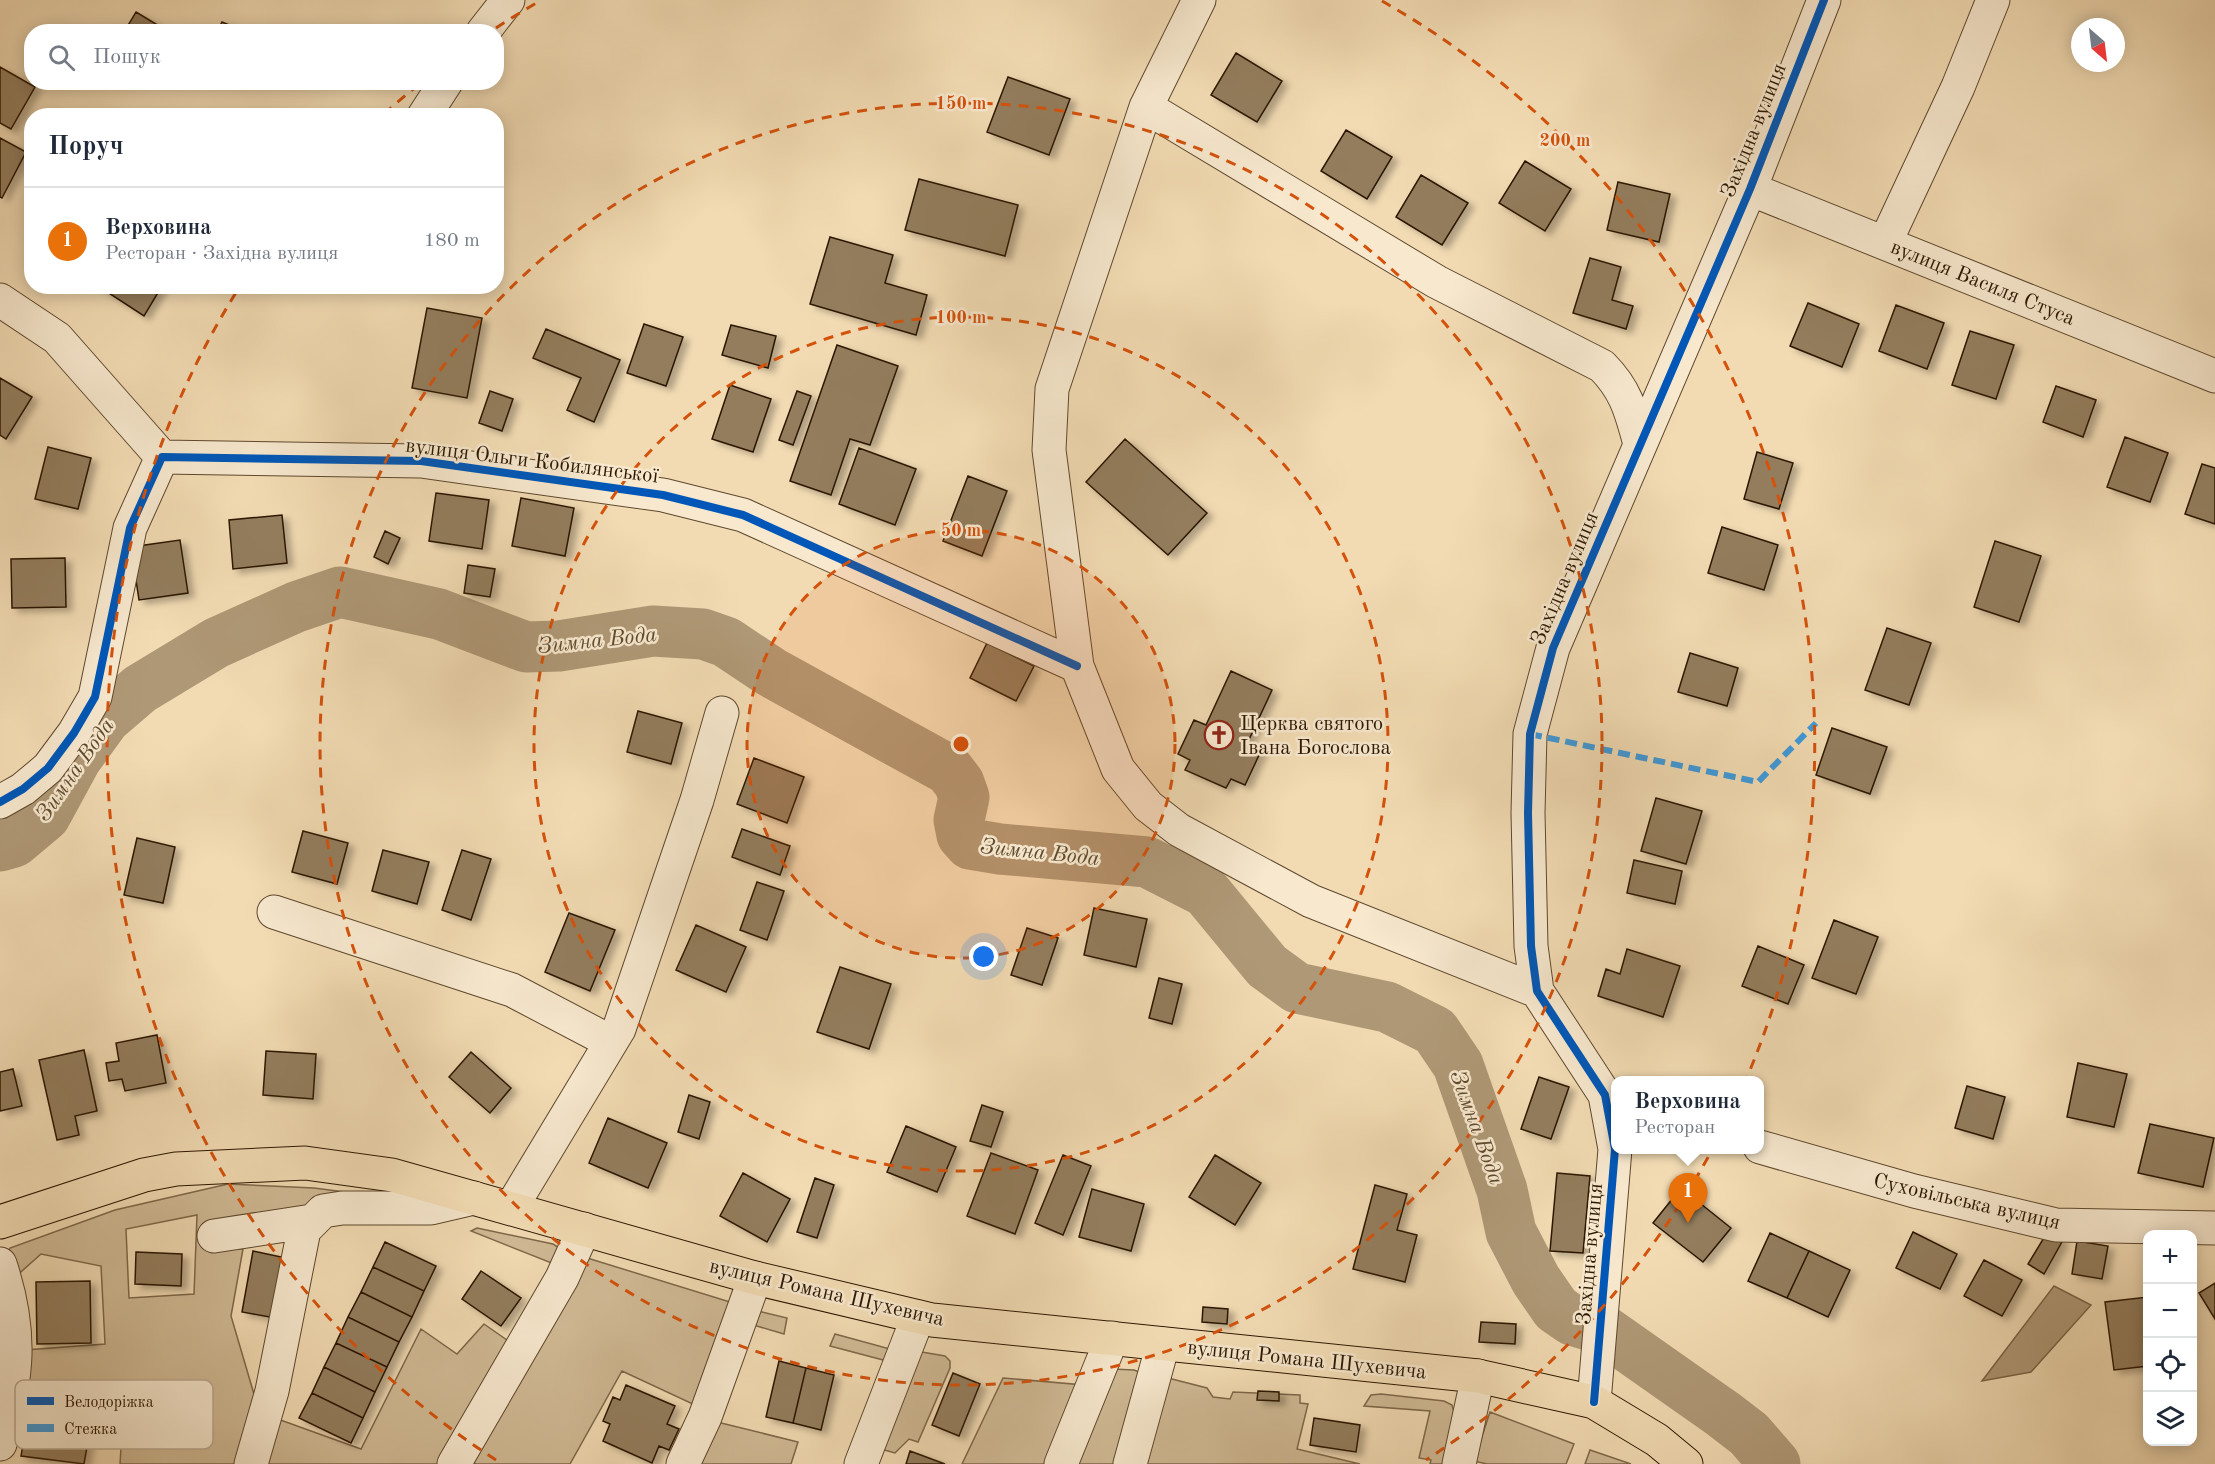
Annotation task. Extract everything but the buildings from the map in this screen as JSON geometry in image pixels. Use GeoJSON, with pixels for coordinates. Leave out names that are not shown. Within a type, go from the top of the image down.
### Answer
{"type":"FeatureCollection","features":[{"type":"Feature","properties":{"kind":"main road","name":"вулиця Романа Шухевича"},"geometry":{"type":"LineString","coordinates":[[0,1222],[144,1175],[176,1168],[305,1163],[392,1175],[755,1278],[918,1317],[1478,1376],[1594,1402],[1657,1440],[1686,1464]]}},
{"type":"Feature","properties":{"kind":"street"},"geometry":{"type":"LineString","coordinates":[[489,24],[508,0]]}},
{"type":"Feature","properties":{"kind":"street"},"geometry":{"type":"LineString","coordinates":[[1199,0],[1146,107],[1052,389],[1049,450],[1077,666],[1118,769],[1148,806],[1179,830],[1311,901],[1537,991]]}},
{"type":"Feature","properties":{"kind":"street","name":"Західна вулиця"},"geometry":{"type":"LineString","coordinates":[[1610,1097],[1537,991],[1531,935],[1530,734],[1553,648],[1750,189],[1824,0]]}},
{"type":"Feature","properties":{"kind":"street"},"geometry":{"type":"LineString","coordinates":[[1885,243],[1958,87],[1993,0]]}},
{"type":"Feature","properties":{"kind":"street"},"geometry":{"type":"LineString","coordinates":[[429,108],[441,90]]}},
{"type":"Feature","properties":{"kind":"street"},"geometry":{"type":"LineString","coordinates":[[1146,107],[1437,282],[1602,366],[1618,382],[1627,400],[1640,444]]}},
{"type":"Feature","properties":{"kind":"street","name":"вулиця Василя Стуса"},"geometry":{"type":"LineString","coordinates":[[1750,189],[2215,376]]}},
{"type":"Feature","properties":{"kind":"street"},"geometry":{"type":"LineString","coordinates":[[0,300],[57,338],[162,457],[130,528],[95,697],[74,733],[48,768],[23,789],[0,802]]}},
{"type":"Feature","properties":{"kind":"street","name":"вулиця Ольги Кобилянської"},"geometry":{"type":"LineString","coordinates":[[162,457],[421,461],[663,495],[743,515],[1077,666]]}},
{"type":"Feature","properties":{"kind":"street"},"geometry":{"type":"LineString","coordinates":[[511,1208],[578,1098],[609,1041],[619,1029],[697,800],[722,713]]}},
{"type":"Feature","properties":{"kind":"street"},"geometry":{"type":"LineString","coordinates":[[274,912],[512,990],[609,1041]]}},
{"type":"Feature","properties":{"kind":"street","name":"Суховільська вулиця"},"geometry":{"type":"LineString","coordinates":[[1764,1148],[1914,1191],[2056,1225],[2215,1228]]}},
{"type":"Feature","properties":{"kind":"street","name":"Західна вулиця"},"geometry":{"type":"LineString","coordinates":[[1594,1402],[1605,1297],[1616,1154]]}},
{"type":"Feature","properties":{"kind":"street"},"geometry":{"type":"LineString","coordinates":[[251,1464],[273,1391],[304,1230],[323,1211],[342,1208],[431,1208],[474,1198]]}},
{"type":"Feature","properties":{"kind":"street"},"geometry":{"type":"LineString","coordinates":[[214,1236],[312,1221]]}},
{"type":"Feature","properties":{"kind":"street"},"geometry":{"type":"LineString","coordinates":[[454,1464],[562,1278],[584,1229]]}},
{"type":"Feature","properties":{"kind":"street"},"geometry":{"type":"LineString","coordinates":[[0,1264],[9,1290],[17,1355],[14,1390],[0,1444]]}},
{"type":"Feature","properties":{"kind":"street"},"geometry":{"type":"LineString","coordinates":[[683,1464],[705,1417],[755,1278]]}},
{"type":"Feature","properties":{"kind":"street"},"geometry":{"type":"LineString","coordinates":[[861,1464],[918,1317]]}},
{"type":"Feature","properties":{"kind":"street"},"geometry":{"type":"LineString","coordinates":[[1061,1464],[1112,1338]]}},
{"type":"Feature","properties":{"kind":"street"},"geometry":{"type":"LineString","coordinates":[[1130,1464],[1163,1344]]}},
{"type":"Feature","properties":{"kind":"street"},"geometry":{"type":"LineString","coordinates":[[1459,1464],[1478,1376]]}},
{"type":"Feature","properties":{"kind":"shaded area"},"geometry":{"type":"Polygon","coordinates":[[[228,1184],[314,1188],[368,1195],[209,1249],[243,1249],[231,1316],[256,1401],[240,1464],[120,1464],[121,1449],[213,1449],[213,1380],[23,1380],[25,1350],[105,1344],[101,1266],[41,1254],[13,1279],[6,1256],[10,1248],[115,1210],[228,1184]],[[197,1215],[126,1229],[129,1298],[194,1294],[197,1215]]]}},
{"type":"Feature","properties":{"kind":"shaded area"},"geometry":{"type":"Polygon","coordinates":[[[477,1228],[553,1244],[561,1249],[559,1266],[471,1231],[477,1228]]]}},
{"type":"Feature","properties":{"kind":"shaded area"},"geometry":{"type":"Polygon","coordinates":[[[584,1257],[730,1302],[697,1406],[622,1371],[570,1464],[476,1464],[471,1461],[584,1257]]]}},
{"type":"Feature","properties":{"kind":"shaded area"},"geometry":{"type":"Polygon","coordinates":[[[2054,1286],[2091,1305],[2031,1372],[1982,1381],[2054,1286]]]}},
{"type":"Feature","properties":{"kind":"shaded area"},"geometry":{"type":"Polygon","coordinates":[[[754,1310],[787,1318],[784,1334],[750,1324],[754,1310]]]}},
{"type":"Feature","properties":{"kind":"shaded area"},"geometry":{"type":"Polygon","coordinates":[[[484,1324],[514,1345],[443,1464],[265,1464],[275,1418],[361,1449],[421,1329],[457,1354],[484,1324]]]}},
{"type":"Feature","properties":{"kind":"shaded area"},"geometry":{"type":"Polygon","coordinates":[[[835,1334],[890,1349],[887,1361],[830,1346],[835,1334]]]}},
{"type":"Feature","properties":{"kind":"shaded area"},"geometry":{"type":"Polygon","coordinates":[[[916,1351],[945,1356],[950,1361],[950,1368],[918,1442],[909,1439],[895,1453],[877,1448],[916,1351]]]}},
{"type":"Feature","properties":{"kind":"shaded area"},"geometry":{"type":"Polygon","coordinates":[[[1112,1369],[1134,1370],[1144,1374],[1123,1464],[1068,1464],[1112,1369]]]}},
{"type":"Feature","properties":{"kind":"shaded area"},"geometry":{"type":"Polygon","coordinates":[[[1003,1378],[1084,1385],[1050,1464],[962,1464],[1003,1378]]]}},
{"type":"Feature","properties":{"kind":"shaded area"},"geometry":{"type":"Polygon","coordinates":[[[1168,1378],[1207,1388],[1213,1397],[1230,1399],[1233,1392],[1300,1395],[1300,1403],[1308,1404],[1297,1449],[1360,1464],[1137,1464],[1168,1378]]]}},
{"type":"Feature","properties":{"kind":"shaded area"},"geometry":{"type":"Polygon","coordinates":[[[1381,1394],[1444,1401],[1452,1405],[1454,1427],[1443,1464],[1430,1464],[1431,1460],[1419,1458],[1430,1411],[1364,1406],[1371,1395],[1381,1394]]]}},
{"type":"Feature","properties":{"kind":"shaded area"},"geometry":{"type":"Polygon","coordinates":[[[1490,1412],[1574,1444],[1566,1464],[1487,1464],[1474,1461],[1490,1412]]]}},
{"type":"Feature","properties":{"kind":"shaded area"},"geometry":{"type":"Polygon","coordinates":[[[713,1421],[798,1442],[791,1464],[692,1464],[713,1421]]]}},
{"type":"Feature","properties":{"kind":"shaded area"},"geometry":{"type":"Polygon","coordinates":[[[1590,1450],[1631,1464],[1585,1464],[1590,1450]]]}},
{"type":"Feature","properties":{"kind":"waterway","name":"Зимна Вода"},"geometry":{"type":"LineString","coordinates":[[0,846],[14,842],[45,816],[76,759],[105,719],[140,689],[216,643],[296,607],[340,592],[439,614],[526,647],[559,646],[653,631],[703,634],[726,642],[771,672],[949,770],[959,783],[964,797],[959,820],[962,835],[970,844],[1000,849],[1147,862],[1206,892],[1267,966],[1297,988],[1387,1007],[1435,1031],[1458,1065],[1502,1190],[1511,1232],[1536,1280],[1556,1309],[1572,1320],[1602,1329],[1723,1414],[1749,1434],[1775,1464]]}},
{"type":"Feature","properties":{"kind":"marked path"},"geometry":{"type":"LineString","coordinates":[[1530,734],[1758,782],[1816,723]]}},
{"type":"Feature","properties":{"kind":"cycle path"},"geometry":{"type":"LineString","coordinates":[[1611,1127],[1605,1095],[1537,991],[1531,946],[1528,813],[1530,734],[1553,648],[1750,189],[1824,0]]}},
{"type":"Feature","properties":{"kind":"cycle path"},"geometry":{"type":"LineString","coordinates":[[0,802],[23,789],[48,768],[74,733],[95,697],[130,528],[162,457],[421,461],[663,495],[743,515],[1077,666]]}},
{"type":"Feature","properties":{"kind":"cycle path"},"geometry":{"type":"LineString","coordinates":[[1594,1402],[1615,1154]]}},
{"type":"Feature","properties":{"kind":"place","name":"Церква святого Івана Богослова"},"geometry":{"type":"Point","coordinates":[1219,735]}},
{"type":"Feature","properties":{"kind":"place","name":"Верховина"},"geometry":{"type":"Point","coordinates":[1688,1223]}}]}
